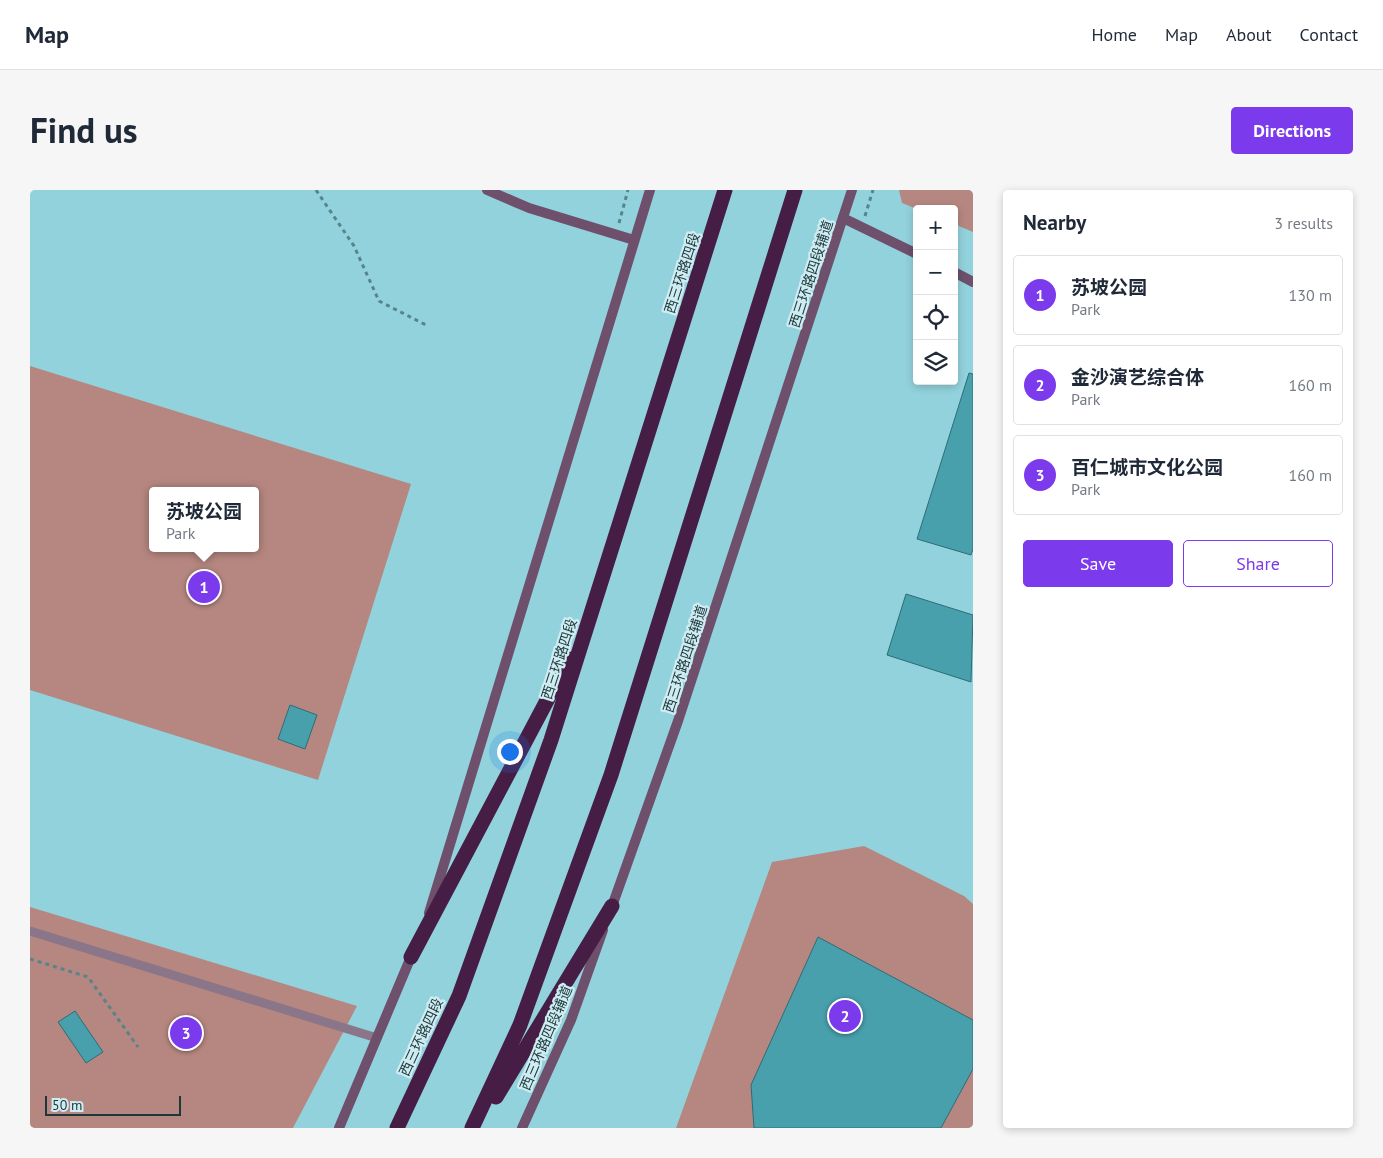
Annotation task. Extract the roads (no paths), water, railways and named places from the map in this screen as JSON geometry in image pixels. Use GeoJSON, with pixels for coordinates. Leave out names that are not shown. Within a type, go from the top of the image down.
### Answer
{"type":"FeatureCollection","features":[{"type":"Feature","properties":{"kind":"highway","name":"西三环路四段"},"geometry":{"type":"LineString","coordinates":[[397,1128],[459,996],[550,740],[725,190]]}},
{"type":"Feature","properties":{"kind":"highway"},"geometry":{"type":"LineString","coordinates":[[472,1128],[520,1025],[611,775],[794,190]]}},
{"type":"Feature","properties":{"kind":"highway"},"geometry":{"type":"LineString","coordinates":[[411,957],[587,625]]}},
{"type":"Feature","properties":{"kind":"highway"},"geometry":{"type":"LineString","coordinates":[[477,1128],[612,906]]}},
{"type":"Feature","properties":{"kind":"main road"},"geometry":{"type":"LineString","coordinates":[[487,190],[530,208],[634,240]]}},
{"type":"Feature","properties":{"kind":"main road"},"geometry":{"type":"LineString","coordinates":[[339,1128],[427,918],[650,190]]}},
{"type":"Feature","properties":{"kind":"main road","name":"西三环路四段辅道"},"geometry":{"type":"LineString","coordinates":[[522,1128],[571,1020],[678,721],[852,190]]}},
{"type":"Feature","properties":{"kind":"main road"},"geometry":{"type":"LineString","coordinates":[[843,218],[913,252]]}},
{"type":"Feature","properties":{"kind":"main road"},"geometry":{"type":"LineString","coordinates":[[958,274],[973,282]]}},
{"type":"Feature","properties":{"kind":"lane"},"geometry":{"type":"LineString","coordinates":[[30,931],[377,1038]]}},
{"type":"Feature","properties":{"kind":"place","name":"苏坡公园"},"geometry":{"type":"Point","coordinates":[204,587]}},
{"type":"Feature","properties":{"kind":"place","name":"金沙演艺综合体"},"geometry":{"type":"Point","coordinates":[845,1016]}},
{"type":"Feature","properties":{"kind":"place","name":"百仁城市文化公园"},"geometry":{"type":"Point","coordinates":[186,1033]}}]}
